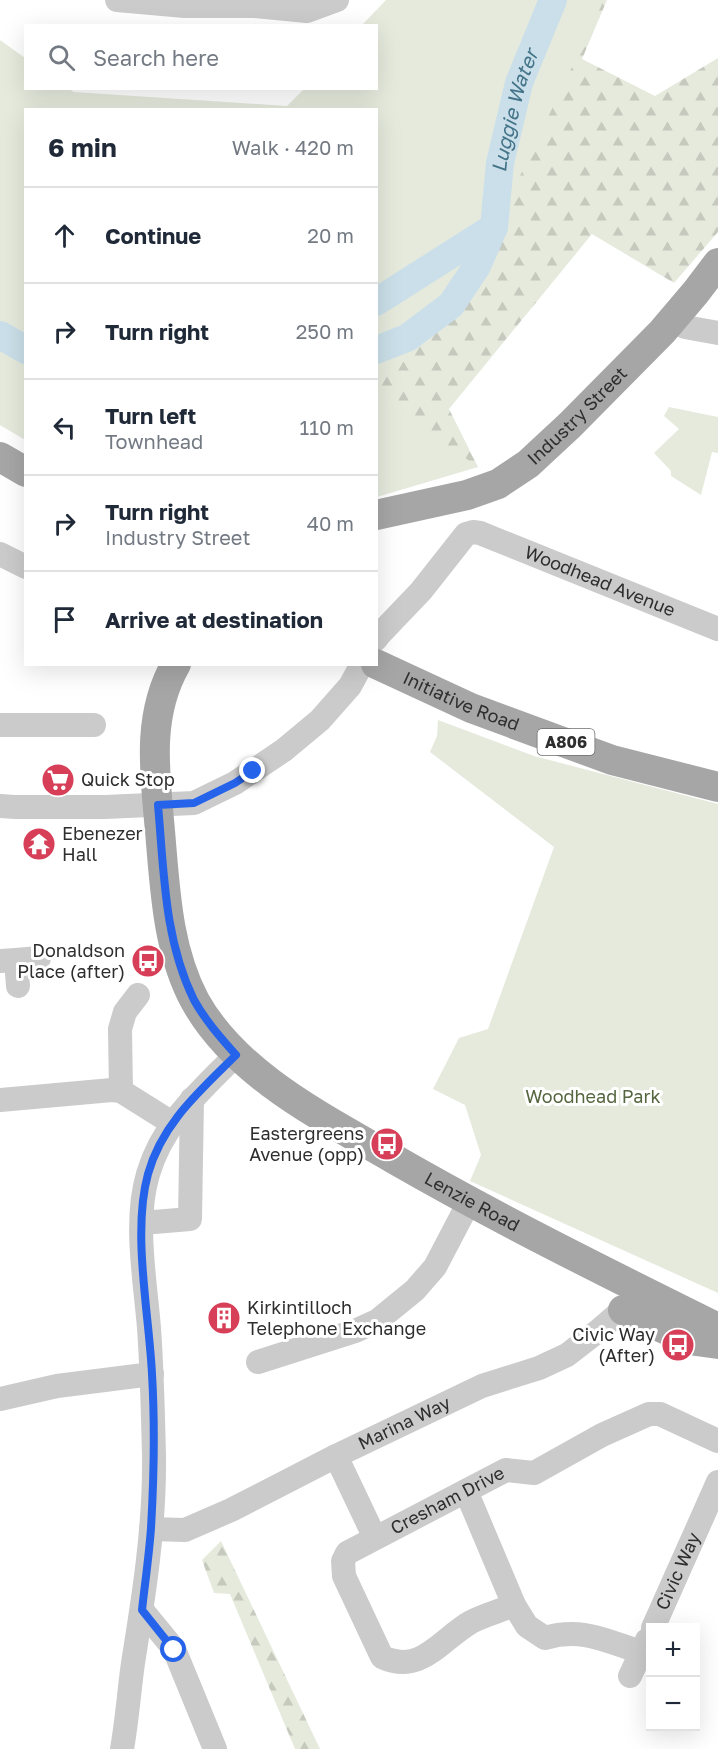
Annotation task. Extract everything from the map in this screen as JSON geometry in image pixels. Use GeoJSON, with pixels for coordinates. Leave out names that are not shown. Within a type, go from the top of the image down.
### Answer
{"type":"FeatureCollection","features":[{"type":"Feature","properties":{"kind":"main road","name":"Industry Street"},"geometry":{"type":"LineString","coordinates":[[378,515],[467,495],[498,484],[528,464],[542,453],[674,319],[718,263]]}},
{"type":"Feature","properties":{"kind":"main road"},"geometry":{"type":"LineString","coordinates":[[0,457],[24,471]]}},
{"type":"Feature","properties":{"kind":"main road","name":"Initiative Road"},"geometry":{"type":"LineString","coordinates":[[378,665],[471,708],[612,760],[718,787]]}},
{"type":"Feature","properties":{"kind":"main road","name":"Lenzie Road"},"geometry":{"type":"LineString","coordinates":[[175,666],[166,684],[158,716],[154,758],[168,916],[181,969],[195,1000],[214,1030],[236,1055],[305,1107],[633,1301],[718,1328]]}},
{"type":"Feature","properties":{"kind":"main road"},"geometry":{"type":"LineString","coordinates":[[633,1301],[689,1340],[718,1344]]}},
{"type":"Feature","properties":{"kind":"street"},"geometry":{"type":"LineString","coordinates":[[117,0],[185,6],[254,6],[307,11],[336,0]]}},
{"type":"Feature","properties":{"kind":"street"},"geometry":{"type":"LineString","coordinates":[[674,319],[685,327],[718,333]]}},
{"type":"Feature","properties":{"kind":"street","name":"Woodhead Avenue"},"geometry":{"type":"LineString","coordinates":[[378,637],[422,591],[466,534],[472,532],[480,533],[718,629]]}},
{"type":"Feature","properties":{"kind":"street"},"geometry":{"type":"LineString","coordinates":[[0,806],[194,803],[235,783],[284,750],[320,720],[350,686],[361,666]]}},
{"type":"Feature","properties":{"kind":"street"},"geometry":{"type":"LineString","coordinates":[[0,725],[94,725]]}},
{"type":"Feature","properties":{"kind":"street"},"geometry":{"type":"LineString","coordinates":[[18,960],[18,986]]}},
{"type":"Feature","properties":{"kind":"street"},"geometry":{"type":"LineString","coordinates":[[121,1091],[120,1029],[125,1012],[138,995]]}},
{"type":"Feature","properties":{"kind":"street"},"geometry":{"type":"LineString","coordinates":[[122,1749],[151,1529],[154,1458],[152,1374],[143,1255],[143,1200],[148,1173],[172,1123],[192,1098],[236,1055]]}},
{"type":"Feature","properties":{"kind":"street"},"geometry":{"type":"LineString","coordinates":[[0,1100],[121,1091],[172,1123]]}},
{"type":"Feature","properties":{"kind":"street"},"geometry":{"type":"LineString","coordinates":[[142,1223],[190,1219],[192,1098]]}},
{"type":"Feature","properties":{"kind":"street"},"geometry":{"type":"LineString","coordinates":[[258,1362],[355,1331],[377,1320],[415,1290],[435,1267],[469,1202]]}},
{"type":"Feature","properties":{"kind":"street","name":"Marina Way"},"geometry":{"type":"LineString","coordinates":[[151,1529],[185,1530],[231,1510],[336,1456],[482,1386],[539,1368],[567,1355],[633,1301]]}},
{"type":"Feature","properties":{"kind":"street"},"geometry":{"type":"LineString","coordinates":[[0,1399],[57,1386],[152,1374]]}},
{"type":"Feature","properties":{"kind":"street","name":"Cresham Drive"},"geometry":{"type":"LineString","coordinates":[[514,1605],[471,1622],[441,1646],[410,1663],[393,1662],[382,1657],[344,1576],[343,1561],[346,1553],[506,1470],[534,1473],[602,1435],[649,1414],[660,1414],[718,1441]]}},
{"type":"Feature","properties":{"kind":"street"},"geometry":{"type":"LineString","coordinates":[[336,1456],[375,1538]]}},
{"type":"Feature","properties":{"kind":"street","name":"Civic Way"},"geometry":{"type":"LineString","coordinates":[[654,1623],[718,1482]]}},
{"type":"Feature","properties":{"kind":"street"},"geometry":{"type":"LineString","coordinates":[[466,1491],[514,1605],[527,1626],[545,1638],[562,1633],[646,1642],[630,1676]]}},
{"type":"Feature","properties":{"kind":"street"},"geometry":{"type":"LineString","coordinates":[[142,1610],[174,1650],[215,1749]]}},
{"type":"Feature","properties":{"kind":"green space"},"geometry":{"type":"Polygon","coordinates":[[[386,0],[604,0],[487,245],[378,356],[378,108],[24,108],[24,439],[0,425],[0,40],[24,57],[24,90],[71,90],[287,106],[303,90],[378,90],[378,24],[363,24],[386,0]]]}},
{"type":"Feature","properties":{"kind":"green space"},"geometry":{"type":"Polygon","coordinates":[[[530,0],[607,0],[582,59],[655,96],[718,58],[718,232],[674,283],[592,234],[449,409],[478,467],[378,487],[378,271],[530,0]]]}},
{"type":"Feature","properties":{"kind":"green space"},"geometry":{"type":"Polygon","coordinates":[[[378,396],[478,467],[378,497],[378,396]]]}},
{"type":"Feature","properties":{"kind":"green space"},"geometry":{"type":"Polygon","coordinates":[[[669,407],[718,417],[718,453],[712,452],[701,495],[671,476],[671,471],[654,453],[679,429],[664,416],[669,407]]]}},
{"type":"Feature","properties":{"kind":"green space","name":"Woodhead Park"},"geometry":{"type":"Polygon","coordinates":[[[438,720],[534,756],[718,804],[718,1293],[470,1181],[481,1155],[465,1105],[433,1089],[459,1038],[488,1029],[554,847],[430,752],[437,736],[438,720]]]}},
{"type":"Feature","properties":{"kind":"green space"},"geometry":{"type":"Polygon","coordinates":[[[221,1541],[320,1749],[295,1749],[230,1594],[214,1593],[202,1560],[221,1541]]]}},
{"type":"Feature","properties":{"kind":"waterway","name":"Luggie Water"},"geometry":{"type":"LineString","coordinates":[[378,349],[407,338],[451,305],[477,266],[494,227],[500,163],[519,83],[553,0]]}},
{"type":"Feature","properties":{"kind":"waterway","name":"Luggie Water"},"geometry":{"type":"LineString","coordinates":[[378,301],[494,227]]}},
{"type":"Feature","properties":{"kind":"waterway","name":"Luggie Water"},"geometry":{"type":"LineString","coordinates":[[0,335],[24,349]]}},
{"type":"Feature","properties":{"kind":"place","name":"Quick Stop"},"geometry":{"type":"Point","coordinates":[58,780]}},
{"type":"Feature","properties":{"kind":"place","name":"Ebenezer Hall"},"geometry":{"type":"Point","coordinates":[39,844]}},
{"type":"Feature","properties":{"kind":"place","name":"Donaldson Place (after)"},"geometry":{"type":"Point","coordinates":[148,961]}},
{"type":"Feature","properties":{"kind":"place","name":"Eastergreens Avenue (opp)"},"geometry":{"type":"Point","coordinates":[387,1144]}},
{"type":"Feature","properties":{"kind":"place","name":"Kirkintilloch Telephone Exchange"},"geometry":{"type":"Point","coordinates":[224,1318]}},
{"type":"Feature","properties":{"kind":"place","name":"Civic Way (After)"},"geometry":{"type":"Point","coordinates":[678,1345]}},
{"type":"Feature","properties":{"kind":"route"},"geometry":{"type":"LineString","coordinates":[[174,1650],[142,1610],[151,1529],[154,1458],[152,1374],[143,1255],[143,1200],[148,1173],[172,1123],[192,1098],[236,1055],[214,1030],[195,1000],[181,969],[168,916],[158,805],[194,803],[235,783],[253,771]]}}]}
